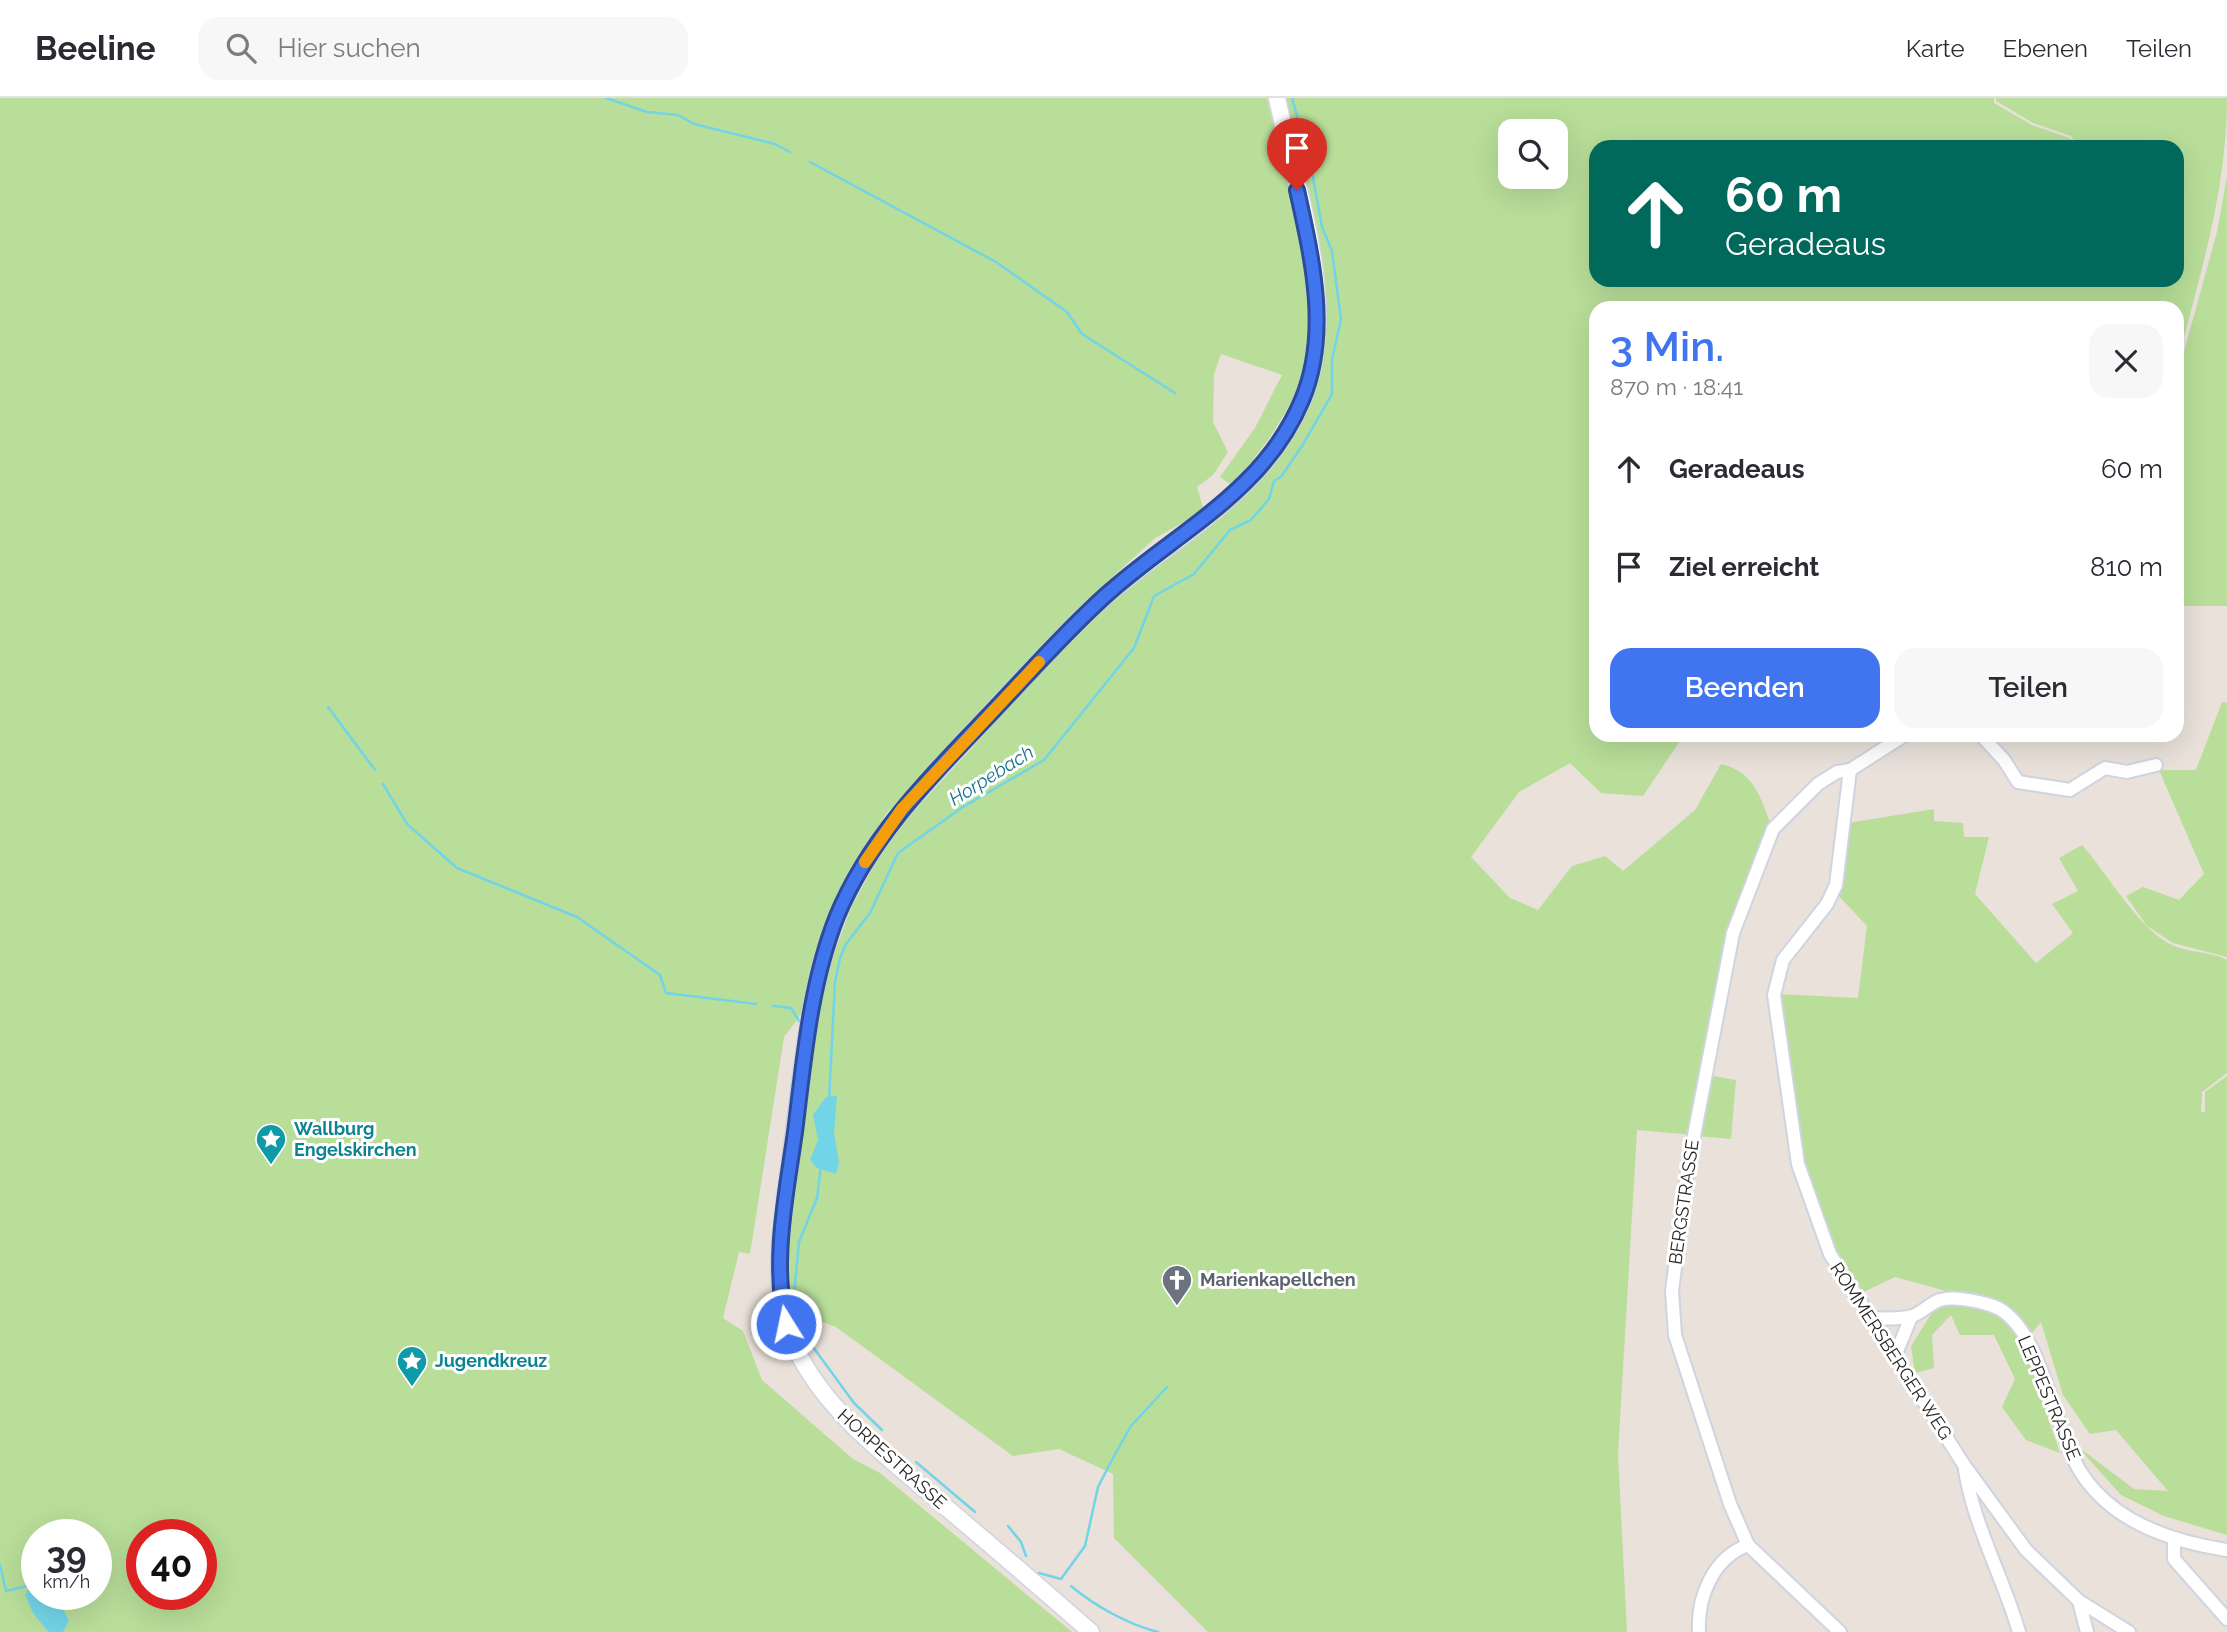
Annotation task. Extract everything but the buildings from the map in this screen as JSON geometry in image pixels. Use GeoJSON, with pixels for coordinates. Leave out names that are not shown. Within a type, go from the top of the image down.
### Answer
{"type":"FeatureCollection","features":[{"type":"Feature","properties":{"kind":"street","name":"HORPESTRASSE"},"geometry":{"type":"LineString","coordinates":[[1091,1632],[890,1459],[829,1401],[796,1350],[786,1324],[779,1279],[781,1235],[816,992],[838,915],[863,865],[902,809],[1086,613],[1243,487],[1277,447],[1303,398],[1315,351],[1315,292],[1307,236],[1278,98]]}},
{"type":"Feature","properties":{"kind":"street","name":"BERGSTRASSE"},"geometry":{"type":"LineString","coordinates":[[1840,1632],[1748,1545],[1726,1493],[1675,1335],[1672,1292],[1688,1167],[1733,933],[1773,829],[1818,784],[1838,772],[1850,770],[1894,742]]}},
{"type":"Feature","properties":{"kind":"street"},"geometry":{"type":"LineString","coordinates":[[1987,742],[2004,760],[2018,782],[2046,788],[2070,790],[2105,768],[2127,772],[2156,765]]}},
{"type":"Feature","properties":{"kind":"street","name":"ROMMERSBERGER WEG"},"geometry":{"type":"LineString","coordinates":[[1850,770],[1836,885],[1827,904],[1783,960],[1774,995],[1798,1164],[1830,1254],[1964,1465],[2026,1550],[2079,1601],[2129,1632]]}},
{"type":"Feature","properties":{"kind":"street","name":"LEPPESTRASSE"},"geometry":{"type":"LineString","coordinates":[[1869,1318],[1911,1317],[1940,1300],[1965,1300],[1994,1306],[2016,1320],[2028,1340],[2073,1460],[2092,1487],[2118,1510],[2151,1532],[2174,1540],[2227,1550]]}},
{"type":"Feature","properties":{"kind":"street"},"geometry":{"type":"LineString","coordinates":[[1895,1356],[1911,1317]]}},
{"type":"Feature","properties":{"kind":"street"},"geometry":{"type":"LineString","coordinates":[[1964,1465],[1971,1505],[2007,1590],[2019,1632]]}},
{"type":"Feature","properties":{"kind":"street"},"geometry":{"type":"LineString","coordinates":[[2174,1540],[2174,1559],[2227,1619]]}},
{"type":"Feature","properties":{"kind":"street"},"geometry":{"type":"LineString","coordinates":[[1699,1632],[1700,1603],[1718,1564],[1748,1545]]}},
{"type":"Feature","properties":{"kind":"street"},"geometry":{"type":"LineString","coordinates":[[2079,1601],[2087,1632]]}},
{"type":"Feature","properties":{"kind":"green space"},"geometry":{"type":"Polygon","coordinates":[[[0,98],[1267,98],[1292,199],[1305,272],[1307,341],[1296,391],[1265,444],[1230,484],[1220,477],[1255,428],[1282,375],[1221,354],[1214,374],[1213,422],[1228,452],[1213,475],[1197,487],[1204,511],[1155,538],[1075,611],[886,814],[850,870],[831,910],[816,952],[805,1009],[784,1037],[750,1254],[739,1252],[723,1318],[743,1331],[762,1380],[853,1459],[880,1473],[1072,1632],[63,1632],[69,1621],[64,1610],[112,1610],[112,1519],[21,1519],[21,1610],[33,1610],[48,1632],[0,1632],[0,98]]]}},
{"type":"Feature","properties":{"kind":"green space"},"geometry":{"type":"Polygon","coordinates":[[[1286,98],[1994,98],[1994,103],[2032,125],[2072,140],[1589,140],[1589,287],[2184,287],[2184,140],[2073,140],[2071,136],[2033,123],[1996,101],[1996,98],[2227,98],[2226,132],[2217,199],[2184,337],[2184,301],[1589,301],[1589,742],[1679,742],[1643,796],[1601,793],[1570,763],[1519,792],[1471,857],[1510,898],[1538,910],[1572,866],[1605,856],[1623,871],[1695,810],[1721,764],[1748,779],[1759,795],[1771,825],[1732,931],[1693,1135],[1637,1130],[1618,1454],[1627,1632],[1208,1632],[1114,1538],[1113,1474],[1059,1449],[1013,1456],[836,1327],[791,1310],[789,1245],[824,979],[852,906],[888,840],[1071,639],[1119,594],[1244,495],[1268,470],[1283,449],[1312,395],[1311,210],[1286,98]]]}},
{"type":"Feature","properties":{"kind":"green space"},"geometry":{"type":"Polygon","coordinates":[[[2227,177],[2227,606],[2184,606],[2184,352],[2217,232],[2227,177]]]}},
{"type":"Feature","properties":{"kind":"green space"},"geometry":{"type":"Polygon","coordinates":[[[2222,702],[2227,703],[2227,957],[2173,943],[2147,926],[2126,896],[2143,887],[2179,900],[2204,874],[2159,770],[2196,770],[2222,702]]]}},
{"type":"Feature","properties":{"kind":"green space"},"geometry":{"type":"Polygon","coordinates":[[[1934,809],[1934,821],[1963,823],[1964,837],[1989,837],[1975,894],[2036,963],[2073,933],[2052,904],[2078,891],[2059,858],[2082,845],[2136,915],[2161,939],[2180,948],[2227,960],[2227,1073],[2202,1092],[2201,1112],[2205,1112],[2205,1092],[2227,1076],[2227,1535],[2164,1516],[2121,1495],[2077,1446],[2134,1489],[2168,1491],[2116,1430],[2090,1434],[2063,1395],[2041,1322],[2023,1344],[2060,1453],[2026,1440],[2002,1407],[2015,1379],[1994,1335],[1960,1335],[1951,1315],[1932,1335],[1934,1368],[1915,1373],[1911,1346],[1933,1311],[1950,1292],[1895,1277],[1857,1295],[1831,1252],[1806,1165],[1783,1052],[1777,994],[1858,998],[1867,926],[1836,893],[1848,823],[1934,809]]]}},
{"type":"Feature","properties":{"kind":"green space"},"geometry":{"type":"Polygon","coordinates":[[[1708,1075],[1736,1080],[1731,1139],[1698,1136],[1708,1075]]]}},
{"type":"Feature","properties":{"kind":"water"},"geometry":{"type":"Polygon","coordinates":[[[837,1096],[834,1133],[839,1163],[836,1174],[817,1168],[810,1160],[818,1140],[813,1115],[826,1097],[837,1096]]]}},
{"type":"Feature","properties":{"kind":"water"},"geometry":{"type":"Polygon","coordinates":[[[32,1610],[64,1610],[69,1621],[63,1632],[48,1632],[32,1610]]]}},
{"type":"Feature","properties":{"kind":"waterway"},"geometry":{"type":"LineString","coordinates":[[606,98],[647,112],[678,115],[694,124],[775,144],[790,152]]}},
{"type":"Feature","properties":{"kind":"waterway","name":"Horpebach"},"geometry":{"type":"LineString","coordinates":[[829,1100],[835,982],[840,958],[846,944],[870,913],[898,853],[963,807],[1044,760],[1134,648],[1154,596],[1194,574],[1230,530],[1251,520],[1269,499],[1274,481],[1281,477],[1302,446],[1332,394],[1332,360],[1341,319],[1332,251],[1322,227],[1311,166],[1292,98]]}},
{"type":"Feature","properties":{"kind":"waterway"},"geometry":{"type":"LineString","coordinates":[[810,162],[996,262],[1067,312],[1082,334],[1175,393]]}},
{"type":"Feature","properties":{"kind":"waterway"},"geometry":{"type":"LineString","coordinates":[[328,707],[375,770]]}},
{"type":"Feature","properties":{"kind":"waterway"},"geometry":{"type":"LineString","coordinates":[[383,784],[407,824],[457,868],[577,917],[660,975],[666,993],[756,1004]]}},
{"type":"Feature","properties":{"kind":"waterway"},"geometry":{"type":"LineString","coordinates":[[773,1006],[791,1008],[801,1024]]}},
{"type":"Feature","properties":{"kind":"waterway","name":"Horpebach"},"geometry":{"type":"LineString","coordinates":[[821,1166],[817,1198],[799,1242],[793,1306],[802,1332],[854,1403],[882,1430]]}},
{"type":"Feature","properties":{"kind":"waterway"},"geometry":{"type":"LineString","coordinates":[[1039,1573],[1061,1579],[1085,1546],[1098,1487],[1131,1426],[1167,1387]]}},
{"type":"Feature","properties":{"kind":"waterway","name":"Horpebach"},"geometry":{"type":"LineString","coordinates":[[916,1462],[975,1512]]}},
{"type":"Feature","properties":{"kind":"waterway","name":"Horpebach"},"geometry":{"type":"LineString","coordinates":[[1008,1526],[1021,1542],[1026,1556]]}},
{"type":"Feature","properties":{"kind":"waterway"},"geometry":{"type":"LineString","coordinates":[[0,1565],[6,1591],[21,1587]]}},
{"type":"Feature","properties":{"kind":"waterway","name":"Horpebach"},"geometry":{"type":"LineString","coordinates":[[1071,1586],[1112,1613],[1158,1632]]}},
{"type":"Feature","properties":{"kind":"slow traffic"},"geometry":{"type":"LineString","coordinates":[[865,862],[902,809],[1039,662]]}},
{"type":"Feature","properties":{"kind":"place","name":"Wallburg Engelskirchen"},"geometry":{"type":"Point","coordinates":[271,1166]}},
{"type":"Feature","properties":{"kind":"place","name":"Marienkapellchen"},"geometry":{"type":"Point","coordinates":[1177,1307]}},
{"type":"Feature","properties":{"kind":"place","name":"Jugendkreuz"},"geometry":{"type":"Point","coordinates":[412,1388]}},
{"type":"Feature","properties":{"kind":"route"},"geometry":{"type":"LineString","coordinates":[[786,1324],[779,1279],[781,1235],[798,1107],[821,969],[849,890],[884,832],[902,809],[1086,613],[1243,487],[1265,463],[1288,430],[1308,384],[1317,330],[1312,264],[1297,190]]}}]}
